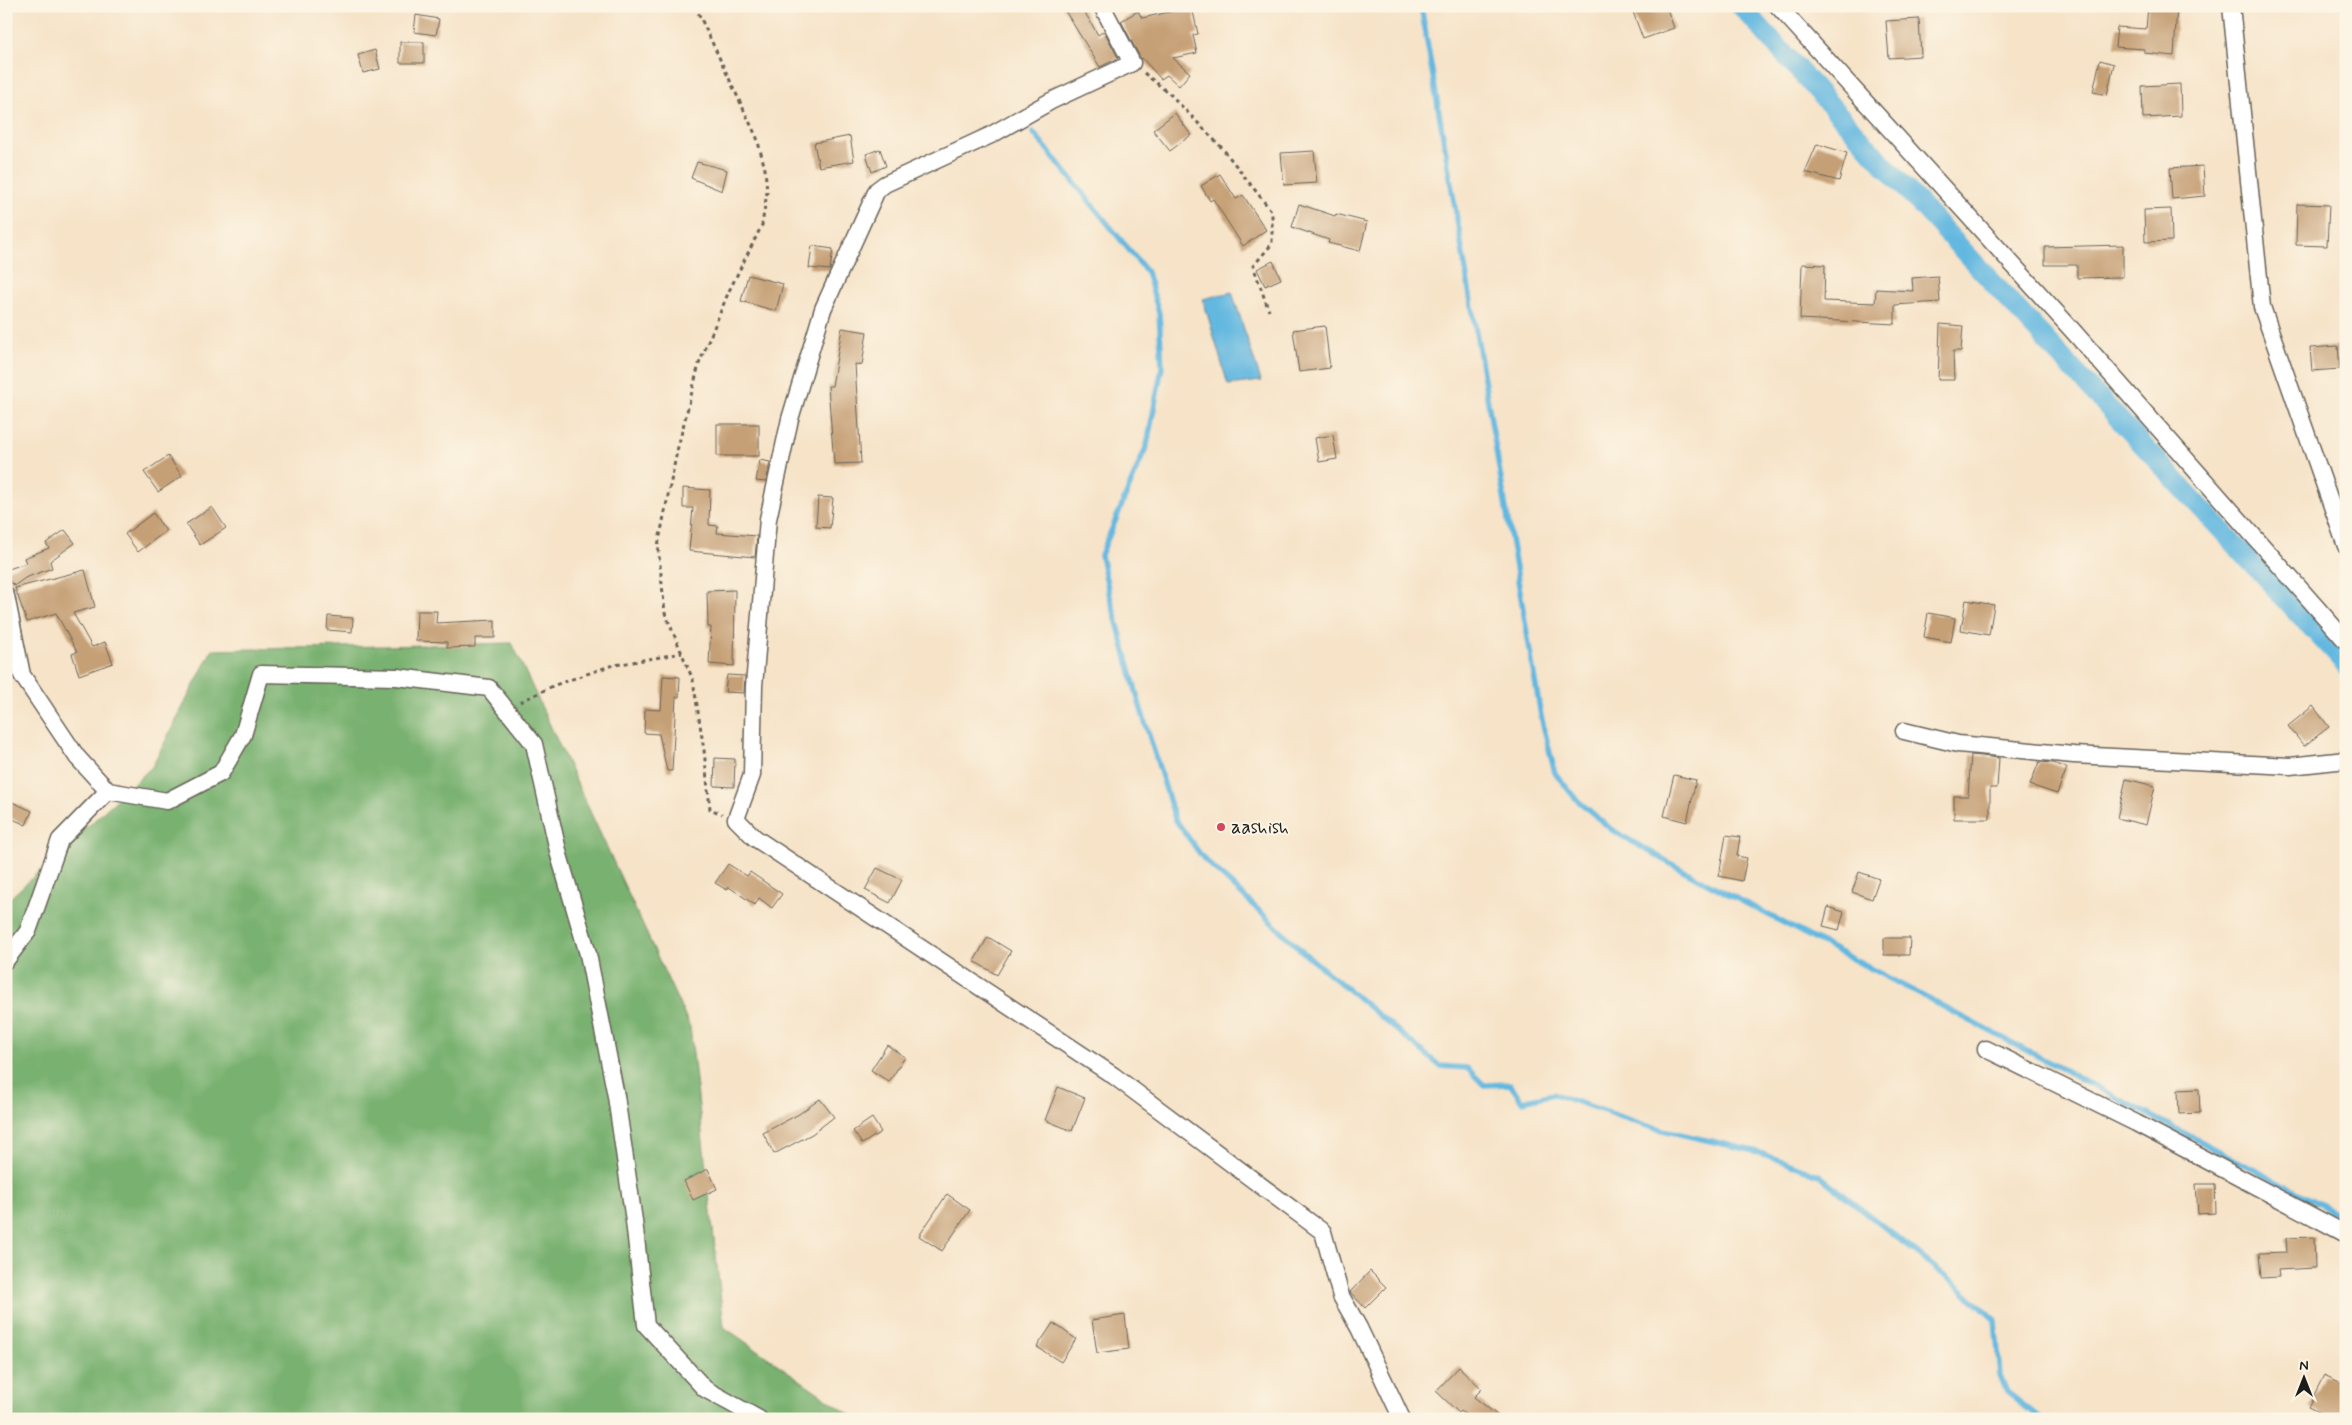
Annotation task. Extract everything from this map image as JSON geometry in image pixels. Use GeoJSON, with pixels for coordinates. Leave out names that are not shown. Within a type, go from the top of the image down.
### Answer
{"type":"FeatureCollection","features":[{"type":"Feature","properties":{"kind":"street"},"geometry":{"type":"LineString","coordinates":[[1102,6],[1132,63],[1051,101],[991,134],[900,177],[877,190],[823,309],[790,419],[768,519],[754,686],[752,775],[736,819],[755,838],[1114,1076],[1323,1232],[1341,1296],[1402,1419]]}},
{"type":"Feature","properties":{"kind":"street"},"geometry":{"type":"LineString","coordinates":[[1778,6],[2073,331],[2346,641]]}},
{"type":"Feature","properties":{"kind":"street"},"geometry":{"type":"LineString","coordinates":[[2231,6],[2262,307],[2346,546]]}},
{"type":"Feature","properties":{"kind":"street"},"geometry":{"type":"LineString","coordinates":[[6,596],[22,675],[77,756],[108,791],[167,801],[221,773],[243,735],[261,674],[397,677],[489,688],[534,744],[559,855],[588,954],[616,1096],[634,1221],[646,1325],[705,1388],[759,1419]]}},
{"type":"Feature","properties":{"kind":"street"},"geometry":{"type":"LineString","coordinates":[[1904,731],[1958,744],[2074,755],[2290,766],[2346,760]]}},
{"type":"Feature","properties":{"kind":"street"},"geometry":{"type":"LineString","coordinates":[[6,960],[28,931],[60,840],[108,791]]}},
{"type":"Feature","properties":{"kind":"street"},"geometry":{"type":"LineString","coordinates":[[1986,1049],[2136,1123],[2346,1234]]}},
{"type":"Feature","properties":{"kind":"path"},"geometry":{"type":"LineString","coordinates":[[695,6],[757,138],[765,169],[768,192],[762,225],[729,291],[699,364],[677,450],[658,546],[665,614],[693,680],[704,750],[710,809],[736,819]]}},
{"type":"Feature","properties":{"kind":"path"},"geometry":{"type":"LineString","coordinates":[[1132,63],[1171,95],[1223,148],[1272,212],[1272,244],[1253,266],[1269,311]]}},
{"type":"Feature","properties":{"kind":"path"},"geometry":{"type":"LineString","coordinates":[[506,709],[555,685],[610,666],[682,653]]}},
{"type":"Feature","properties":{"kind":"green space"},"geometry":{"type":"Polygon","coordinates":[[[512,643],[690,1027],[724,1327],[856,1419],[6,1419],[6,902],[152,767],[212,650],[512,643]]]}},
{"type":"Feature","properties":{"kind":"water"},"geometry":{"type":"Polygon","coordinates":[[[1232,292],[1261,381],[1228,385],[1203,299],[1232,292]]]}},
{"type":"Feature","properties":{"kind":"building"},"geometry":{"type":"Polygon","coordinates":[[[1062,6],[1081,6],[1098,35],[1104,31],[1118,58],[1100,67],[1062,6]]]}},
{"type":"Feature","properties":{"kind":"building"},"geometry":{"type":"Polygon","coordinates":[[[1650,6],[1666,6],[1674,28],[1643,39],[1633,12],[1650,6]]]}},
{"type":"Feature","properties":{"kind":"building"},"geometry":{"type":"Polygon","coordinates":[[[2148,6],[2177,6],[2174,56],[2144,53],[2144,49],[2115,47],[2117,27],[2146,29],[2148,6]]]}},
{"type":"Feature","properties":{"kind":"building"},"geometry":{"type":"Polygon","coordinates":[[[1192,7],[1198,34],[1193,35],[1197,53],[1173,58],[1190,73],[1179,86],[1167,75],[1161,79],[1141,59],[1121,21],[1138,11],[1142,18],[1192,7]]]}},
{"type":"Feature","properties":{"kind":"building"},"geometry":{"type":"Polygon","coordinates":[[[416,15],[439,19],[436,35],[414,32],[416,15]]]}},
{"type":"Feature","properties":{"kind":"building"},"geometry":{"type":"Polygon","coordinates":[[[1919,19],[1921,56],[1889,58],[1886,21],[1919,19]]]}},
{"type":"Feature","properties":{"kind":"building"},"geometry":{"type":"Polygon","coordinates":[[[400,42],[424,42],[424,63],[400,63],[400,42]]]}},
{"type":"Feature","properties":{"kind":"building"},"geometry":{"type":"Polygon","coordinates":[[[375,50],[380,69],[363,73],[358,55],[375,50]]]}},
{"type":"Feature","properties":{"kind":"building"},"geometry":{"type":"Polygon","coordinates":[[[2100,60],[2114,64],[2107,95],[2093,92],[2100,60]]]}},
{"type":"Feature","properties":{"kind":"building"},"geometry":{"type":"Polygon","coordinates":[[[2180,84],[2181,116],[2143,118],[2142,86],[2180,84]]]}},
{"type":"Feature","properties":{"kind":"building"},"geometry":{"type":"Polygon","coordinates":[[[1175,113],[1191,135],[1170,151],[1153,130],[1175,113]]]}},
{"type":"Feature","properties":{"kind":"building"},"geometry":{"type":"Polygon","coordinates":[[[850,136],[854,161],[819,167],[814,143],[850,136]]]}},
{"type":"Feature","properties":{"kind":"building"},"geometry":{"type":"Polygon","coordinates":[[[1817,144],[1847,153],[1839,181],[1805,172],[1817,144]]]}},
{"type":"Feature","properties":{"kind":"building"},"geometry":{"type":"Polygon","coordinates":[[[880,149],[886,166],[872,172],[866,154],[880,149]]]}},
{"type":"Feature","properties":{"kind":"building"},"geometry":{"type":"Polygon","coordinates":[[[1314,151],[1317,183],[1284,185],[1281,153],[1314,151]]]}},
{"type":"Feature","properties":{"kind":"building"},"geometry":{"type":"Polygon","coordinates":[[[697,162],[727,170],[722,191],[691,178],[697,162]]]}},
{"type":"Feature","properties":{"kind":"building"},"geometry":{"type":"Polygon","coordinates":[[[2203,166],[2205,196],[2172,199],[2170,168],[2203,166]]]}},
{"type":"Feature","properties":{"kind":"building"},"geometry":{"type":"Polygon","coordinates":[[[1220,174],[1236,199],[1243,195],[1266,230],[1243,246],[1213,199],[1210,201],[1201,186],[1220,174]]]}},
{"type":"Feature","properties":{"kind":"building"},"geometry":{"type":"Polygon","coordinates":[[[1299,204],[1335,216],[1336,214],[1367,222],[1360,251],[1328,243],[1329,240],[1292,227],[1299,204]]]}},
{"type":"Feature","properties":{"kind":"building"},"geometry":{"type":"Polygon","coordinates":[[[2297,204],[2329,205],[2327,246],[2296,245],[2297,204]]]}},
{"type":"Feature","properties":{"kind":"building"},"geometry":{"type":"Polygon","coordinates":[[[2171,209],[2172,241],[2145,242],[2144,210],[2171,209]]]}},
{"type":"Feature","properties":{"kind":"building"},"geometry":{"type":"Polygon","coordinates":[[[2123,245],[2123,277],[2077,278],[2077,265],[2045,265],[2045,247],[2123,245]]]}},
{"type":"Feature","properties":{"kind":"building"},"geometry":{"type":"Polygon","coordinates":[[[812,246],[833,249],[830,270],[809,268],[812,246]]]}},
{"type":"Feature","properties":{"kind":"building"},"geometry":{"type":"Polygon","coordinates":[[[1273,261],[1281,279],[1265,286],[1257,269],[1273,261]]]}},
{"type":"Feature","properties":{"kind":"building"},"geometry":{"type":"Polygon","coordinates":[[[1802,264],[1825,265],[1824,301],[1875,303],[1876,289],[1913,291],[1912,278],[1938,276],[1940,302],[1895,305],[1895,324],[1800,319],[1802,264]]]}},
{"type":"Feature","properties":{"kind":"building"},"geometry":{"type":"Polygon","coordinates":[[[748,275],[783,284],[776,311],[741,301],[748,275]]]}},
{"type":"Feature","properties":{"kind":"building"},"geometry":{"type":"Polygon","coordinates":[[[1940,324],[1963,326],[1961,351],[1953,351],[1954,380],[1938,380],[1940,324]]]}},
{"type":"Feature","properties":{"kind":"building"},"geometry":{"type":"Polygon","coordinates":[[[1325,326],[1330,368],[1299,372],[1293,330],[1325,326]]]}},
{"type":"Feature","properties":{"kind":"building"},"geometry":{"type":"Polygon","coordinates":[[[842,328],[867,332],[862,365],[855,364],[861,463],[834,464],[828,386],[832,386],[842,328]]]}},
{"type":"Feature","properties":{"kind":"building"},"geometry":{"type":"Polygon","coordinates":[[[2338,346],[2340,369],[2312,371],[2310,348],[2338,346]]]}},
{"type":"Feature","properties":{"kind":"building"},"geometry":{"type":"Polygon","coordinates":[[[717,424],[759,424],[759,456],[717,456],[717,424]]]}},
{"type":"Feature","properties":{"kind":"building"},"geometry":{"type":"Polygon","coordinates":[[[1333,435],[1337,459],[1319,462],[1315,438],[1333,435]]]}},
{"type":"Feature","properties":{"kind":"building"},"geometry":{"type":"Polygon","coordinates":[[[168,456],[182,476],[158,492],[144,472],[168,456]]]}},
{"type":"Feature","properties":{"kind":"building"},"geometry":{"type":"Polygon","coordinates":[[[760,460],[770,462],[766,482],[756,481],[760,460]]]}},
{"type":"Feature","properties":{"kind":"building"},"geometry":{"type":"Polygon","coordinates":[[[683,488],[710,490],[709,525],[718,526],[717,533],[757,536],[755,557],[689,551],[693,508],[683,508],[683,488]]]}},
{"type":"Feature","properties":{"kind":"building"},"geometry":{"type":"Polygon","coordinates":[[[818,497],[833,498],[830,528],[816,527],[818,497]]]}},
{"type":"Feature","properties":{"kind":"building"},"geometry":{"type":"Polygon","coordinates":[[[212,507],[226,528],[200,545],[186,524],[212,507]]]}},
{"type":"Feature","properties":{"kind":"building"},"geometry":{"type":"Polygon","coordinates":[[[153,513],[166,531],[138,552],[125,534],[153,513]]]}},
{"type":"Feature","properties":{"kind":"building"},"geometry":{"type":"Polygon","coordinates":[[[65,530],[75,543],[50,561],[52,568],[25,578],[14,586],[13,583],[11,584],[6,570],[26,563],[24,558],[49,548],[46,543],[65,530]]]}},
{"type":"Feature","properties":{"kind":"building"},"geometry":{"type":"Polygon","coordinates":[[[85,570],[95,607],[73,613],[92,647],[105,642],[113,663],[79,675],[72,654],[77,652],[56,613],[27,622],[15,588],[85,570]]]}},
{"type":"Feature","properties":{"kind":"building"},"geometry":{"type":"Polygon","coordinates":[[[735,590],[734,666],[709,664],[711,627],[708,627],[707,591],[735,590]]]}},
{"type":"Feature","properties":{"kind":"building"},"geometry":{"type":"Polygon","coordinates":[[[1966,600],[1994,605],[1989,635],[1961,630],[1966,600]]]}},
{"type":"Feature","properties":{"kind":"building"},"geometry":{"type":"Polygon","coordinates":[[[417,611],[437,611],[436,623],[495,620],[495,638],[475,638],[475,647],[447,648],[447,642],[416,641],[417,611]]]}},
{"type":"Feature","properties":{"kind":"building"},"geometry":{"type":"Polygon","coordinates":[[[1928,613],[1955,618],[1951,642],[1924,637],[1928,613]]]}},
{"type":"Feature","properties":{"kind":"building"},"geometry":{"type":"Polygon","coordinates":[[[328,616],[353,618],[352,632],[327,630],[328,616]]]}},
{"type":"Feature","properties":{"kind":"building"},"geometry":{"type":"Polygon","coordinates":[[[727,675],[745,676],[744,693],[725,692],[727,675]]]}},
{"type":"Feature","properties":{"kind":"building"},"geometry":{"type":"Polygon","coordinates":[[[663,676],[680,677],[679,697],[676,697],[672,771],[667,771],[659,734],[644,733],[645,709],[661,710],[663,676]]]}},
{"type":"Feature","properties":{"kind":"building"},"geometry":{"type":"Polygon","coordinates":[[[2313,706],[2329,727],[2304,746],[2288,726],[2313,706]]]}},
{"type":"Feature","properties":{"kind":"building"},"geometry":{"type":"Polygon","coordinates":[[[1971,755],[1999,758],[1997,788],[1990,788],[1990,819],[1954,819],[1954,796],[1968,796],[1971,755]]]}},
{"type":"Feature","properties":{"kind":"building"},"geometry":{"type":"Polygon","coordinates":[[[715,758],[735,759],[734,787],[714,786],[715,758]]]}},
{"type":"Feature","properties":{"kind":"building"},"geometry":{"type":"Polygon","coordinates":[[[2039,762],[2053,763],[2067,768],[2057,794],[2030,785],[2039,762]]]}},
{"type":"Feature","properties":{"kind":"building"},"geometry":{"type":"Polygon","coordinates":[[[1674,775],[1696,780],[1687,822],[1664,816],[1674,775]]]}},
{"type":"Feature","properties":{"kind":"building"},"geometry":{"type":"Polygon","coordinates":[[[2126,779],[2155,786],[2146,825],[2117,818],[2126,779]]]}},
{"type":"Feature","properties":{"kind":"building"},"geometry":{"type":"Polygon","coordinates":[[[10,801],[32,811],[26,825],[6,816],[10,801]]]}},
{"type":"Feature","properties":{"kind":"building"},"geometry":{"type":"Polygon","coordinates":[[[1726,835],[1740,837],[1737,856],[1747,858],[1742,881],[1719,876],[1726,835]]]}},
{"type":"Feature","properties":{"kind":"building"},"geometry":{"type":"Polygon","coordinates":[[[728,864],[747,876],[750,872],[782,894],[772,908],[759,898],[755,905],[729,887],[727,890],[715,883],[728,864]]]}},
{"type":"Feature","properties":{"kind":"building"},"geometry":{"type":"Polygon","coordinates":[[[877,868],[902,880],[890,903],[865,890],[877,868]]]}},
{"type":"Feature","properties":{"kind":"building"},"geometry":{"type":"Polygon","coordinates":[[[1859,872],[1879,879],[1872,899],[1852,892],[1859,872]]]}},
{"type":"Feature","properties":{"kind":"building"},"geometry":{"type":"Polygon","coordinates":[[[1828,907],[1844,912],[1839,930],[1823,926],[1828,907]]]}},
{"type":"Feature","properties":{"kind":"building"},"geometry":{"type":"Polygon","coordinates":[[[988,937],[1011,951],[997,975],[974,961],[988,937]]]}},
{"type":"Feature","properties":{"kind":"building"},"geometry":{"type":"Polygon","coordinates":[[[1884,938],[1910,938],[1909,955],[1884,955],[1884,938]]]}},
{"type":"Feature","properties":{"kind":"building"},"geometry":{"type":"Polygon","coordinates":[[[887,1045],[905,1057],[889,1082],[871,1070],[887,1045]]]}},
{"type":"Feature","properties":{"kind":"building"},"geometry":{"type":"Polygon","coordinates":[[[1058,1087],[1085,1098],[1072,1131],[1045,1120],[1058,1087]]]}},
{"type":"Feature","properties":{"kind":"building"},"geometry":{"type":"Polygon","coordinates":[[[2199,1089],[2200,1113],[2179,1114],[2178,1090],[2199,1089]]]}},
{"type":"Feature","properties":{"kind":"building"},"geometry":{"type":"Polygon","coordinates":[[[820,1099],[834,1117],[812,1134],[774,1154],[763,1133],[799,1114],[820,1099]]]}},
{"type":"Feature","properties":{"kind":"building"},"geometry":{"type":"Polygon","coordinates":[[[872,1118],[881,1132],[862,1144],[853,1131],[872,1118]]]}},
{"type":"Feature","properties":{"kind":"building"},"geometry":{"type":"Polygon","coordinates":[[[708,1169],[717,1189],[693,1200],[684,1181],[708,1169]]]}},
{"type":"Feature","properties":{"kind":"building"},"geometry":{"type":"Polygon","coordinates":[[[2196,1184],[2215,1184],[2216,1213],[2198,1214],[2196,1184]]]}},
{"type":"Feature","properties":{"kind":"building"},"geometry":{"type":"Polygon","coordinates":[[[947,1194],[970,1210],[942,1251],[919,1236],[947,1194]]]}},
{"type":"Feature","properties":{"kind":"building"},"geometry":{"type":"Polygon","coordinates":[[[2314,1237],[2315,1268],[2278,1270],[2279,1277],[2261,1278],[2259,1253],[2287,1252],[2286,1238],[2314,1237]]]}},
{"type":"Feature","properties":{"kind":"building"},"geometry":{"type":"Polygon","coordinates":[[[1370,1271],[1386,1287],[1365,1308],[1350,1292],[1370,1271]]]}},
{"type":"Feature","properties":{"kind":"building"},"geometry":{"type":"Polygon","coordinates":[[[1125,1315],[1129,1349],[1097,1353],[1092,1320],[1125,1315]]]}},
{"type":"Feature","properties":{"kind":"building"},"geometry":{"type":"Polygon","coordinates":[[[1053,1323],[1076,1339],[1061,1362],[1037,1347],[1053,1323]]]}},
{"type":"Feature","properties":{"kind":"building"},"geometry":{"type":"Polygon","coordinates":[[[1459,1367],[1482,1389],[1474,1397],[1502,1419],[1471,1419],[1461,1411],[1459,1413],[1436,1391],[1459,1367]]]}},
{"type":"Feature","properties":{"kind":"building"},"geometry":{"type":"Polygon","coordinates":[[[2324,1375],[2346,1385],[2346,1419],[2333,1419],[2308,1407],[2324,1375]]]}},
{"type":"Feature","properties":{"kind":"waterway"},"geometry":{"type":"LineString","coordinates":[[1421,6],[1541,716],[1555,773],[1576,799],[1612,830],[1675,866],[2346,1218]]}},
{"type":"Feature","properties":{"kind":"waterway"},"geometry":{"type":"LineString","coordinates":[[1741,6],[1885,166],[2346,665]]}},
{"type":"Feature","properties":{"kind":"waterway"},"geometry":{"type":"LineString","coordinates":[[1033,132],[1147,272],[1159,313],[1162,367],[1147,445],[1101,555],[1109,593],[1140,706],[1175,819],[1203,858],[1303,952],[1440,1066],[1467,1068],[1484,1085],[1510,1084],[1522,1101],[1554,1094],[1654,1128],[1758,1152],[1819,1175],[1959,1287],[1995,1320],[2000,1375],[2007,1392],[2041,1419]]}},
{"type":"Feature","properties":{"kind":"place","name":"aashish"},"geometry":{"type":"Point","coordinates":[1221,827]}}]}
